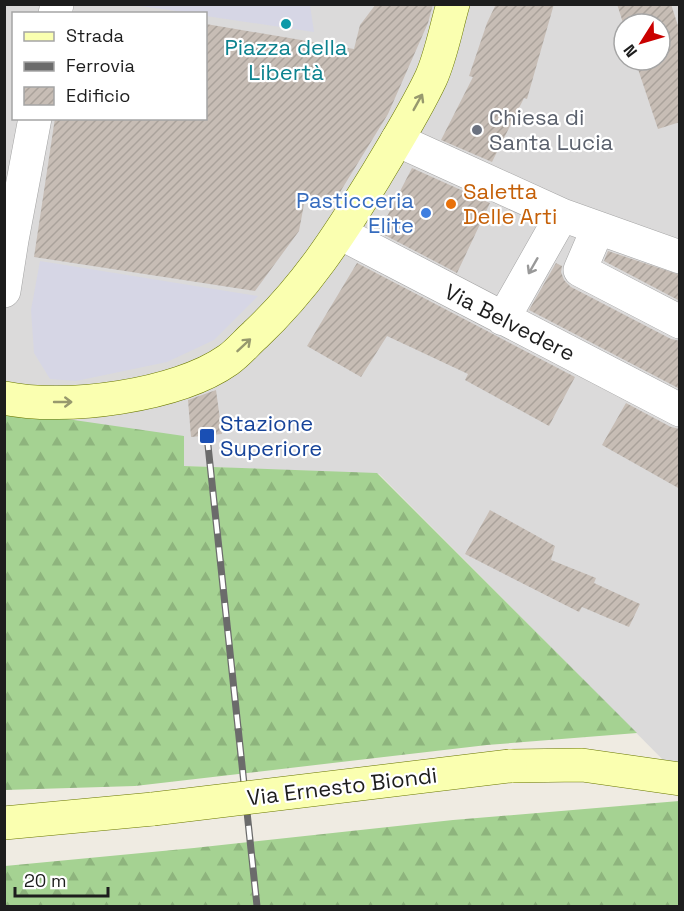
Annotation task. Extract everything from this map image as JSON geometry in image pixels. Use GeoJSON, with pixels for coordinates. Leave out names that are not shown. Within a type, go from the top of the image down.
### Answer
{"type":"FeatureCollection","features":[{"type":"Feature","properties":{"kind":"street"},"geometry":{"type":"LineString","coordinates":[[4,398],[16,401],[67,402],[131,396],[191,380],[229,360],[283,309],[340,234],[432,77],[453,4]]}},
{"type":"Feature","properties":{"kind":"street"},"geometry":{"type":"LineString","coordinates":[[4,291],[35,120]]}},
{"type":"Feature","properties":{"kind":"street"},"geometry":{"type":"LineString","coordinates":[[397,140],[562,215],[680,257]]}},
{"type":"Feature","properties":{"kind":"street"},"geometry":{"type":"LineString","coordinates":[[503,319],[562,215]]}},
{"type":"Feature","properties":{"kind":"street"},"geometry":{"type":"LineString","coordinates":[[598,228],[580,270],[680,322]]}},
{"type":"Feature","properties":{"kind":"street","name":"Via Belvedere"},"geometry":{"type":"LineString","coordinates":[[340,234],[680,410]]}},
{"type":"Feature","properties":{"kind":"street","name":"Via Ernesto Biondi"},"geometry":{"type":"LineString","coordinates":[[4,823],[153,809],[510,766],[582,765],[680,779]]}},
{"type":"Feature","properties":{"kind":"shaded area"},"geometry":{"type":"Polygon","coordinates":[[[5,5],[679,5],[679,776],[379,474],[184,466],[5,410],[5,5]]]}},
{"type":"Feature","properties":{"kind":"shaded area","name":"Piazza della Libertà"},"geometry":{"type":"Polygon","coordinates":[[[133,5],[310,5],[314,32],[207,16],[207,12],[184,12],[133,5]]]}},
{"type":"Feature","properties":{"kind":"shaded area"},"geometry":{"type":"Polygon","coordinates":[[[40,261],[258,296],[214,340],[167,362],[76,381],[50,379],[34,353],[31,310],[40,261]]]}},
{"type":"Feature","properties":{"kind":"green space"},"geometry":{"type":"Polygon","coordinates":[[[5,410],[184,436],[184,466],[377,473],[637,733],[487,745],[135,786],[5,790],[5,410]]]}},
{"type":"Feature","properties":{"kind":"green space"},"geometry":{"type":"Polygon","coordinates":[[[679,801],[679,906],[5,906],[5,866],[453,820],[679,801]]]}},
{"type":"Feature","properties":{"kind":"building"},"geometry":{"type":"Polygon","coordinates":[[[376,4],[433,4],[428,23],[388,114],[329,210],[305,199],[299,231],[255,291],[34,257],[55,120],[207,120],[207,24],[354,49],[360,25],[376,4]]]}},
{"type":"Feature","properties":{"kind":"building"},"geometry":{"type":"Polygon","coordinates":[[[496,4],[554,4],[527,99],[524,98],[492,162],[441,140],[473,77],[469,76],[496,4]]]}},
{"type":"Feature","properties":{"kind":"building"},"geometry":{"type":"Polygon","coordinates":[[[617,4],[671,4],[680,32],[680,122],[658,129],[639,72],[672,72],[672,12],[620,12],[617,4]]]}},
{"type":"Feature","properties":{"kind":"building"},"geometry":{"type":"Polygon","coordinates":[[[412,168],[490,203],[457,273],[379,232],[412,168]]]}},
{"type":"Feature","properties":{"kind":"building"},"geometry":{"type":"Polygon","coordinates":[[[608,251],[680,275],[680,301],[604,261],[608,251]]]}},
{"type":"Feature","properties":{"kind":"building"},"geometry":{"type":"Polygon","coordinates":[[[357,263],[575,377],[549,426],[465,380],[468,374],[387,336],[361,377],[307,346],[357,263]]]}},
{"type":"Feature","properties":{"kind":"building"},"geometry":{"type":"Polygon","coordinates":[[[556,263],[562,266],[561,272],[564,280],[571,287],[671,339],[680,341],[680,389],[529,310],[556,263]]]}},
{"type":"Feature","properties":{"kind":"building","name":"Stazione Superiore"},"geometry":{"type":"Polygon","coordinates":[[[216,390],[222,434],[191,437],[188,400],[216,390]]]}},
{"type":"Feature","properties":{"kind":"building"},"geometry":{"type":"Polygon","coordinates":[[[626,403],[671,427],[680,429],[680,489],[602,445],[626,403]]]}},
{"type":"Feature","properties":{"kind":"building"},"geometry":{"type":"Polygon","coordinates":[[[490,510],[555,546],[551,560],[596,578],[594,583],[640,604],[629,627],[582,607],[579,612],[465,554],[490,510]]]}},
{"type":"Feature","properties":{"kind":"railway"},"geometry":{"type":"LineString","coordinates":[[207,436],[257,906]]}},
{"type":"Feature","properties":{"kind":"place","name":"Piazza della Libertà"},"geometry":{"type":"Point","coordinates":[286,24]}},
{"type":"Feature","properties":{"kind":"place","name":"Chiesa di Santa Lucia"},"geometry":{"type":"Point","coordinates":[477,130]}},
{"type":"Feature","properties":{"kind":"place","name":"Saletta Delle Arti"},"geometry":{"type":"Point","coordinates":[451,204]}},
{"type":"Feature","properties":{"kind":"place","name":"Pasticceria Elite"},"geometry":{"type":"Point","coordinates":[426,213]}},
{"type":"Feature","properties":{"kind":"place","name":"Stazione Superiore"},"geometry":{"type":"Point","coordinates":[207,436]}}]}
